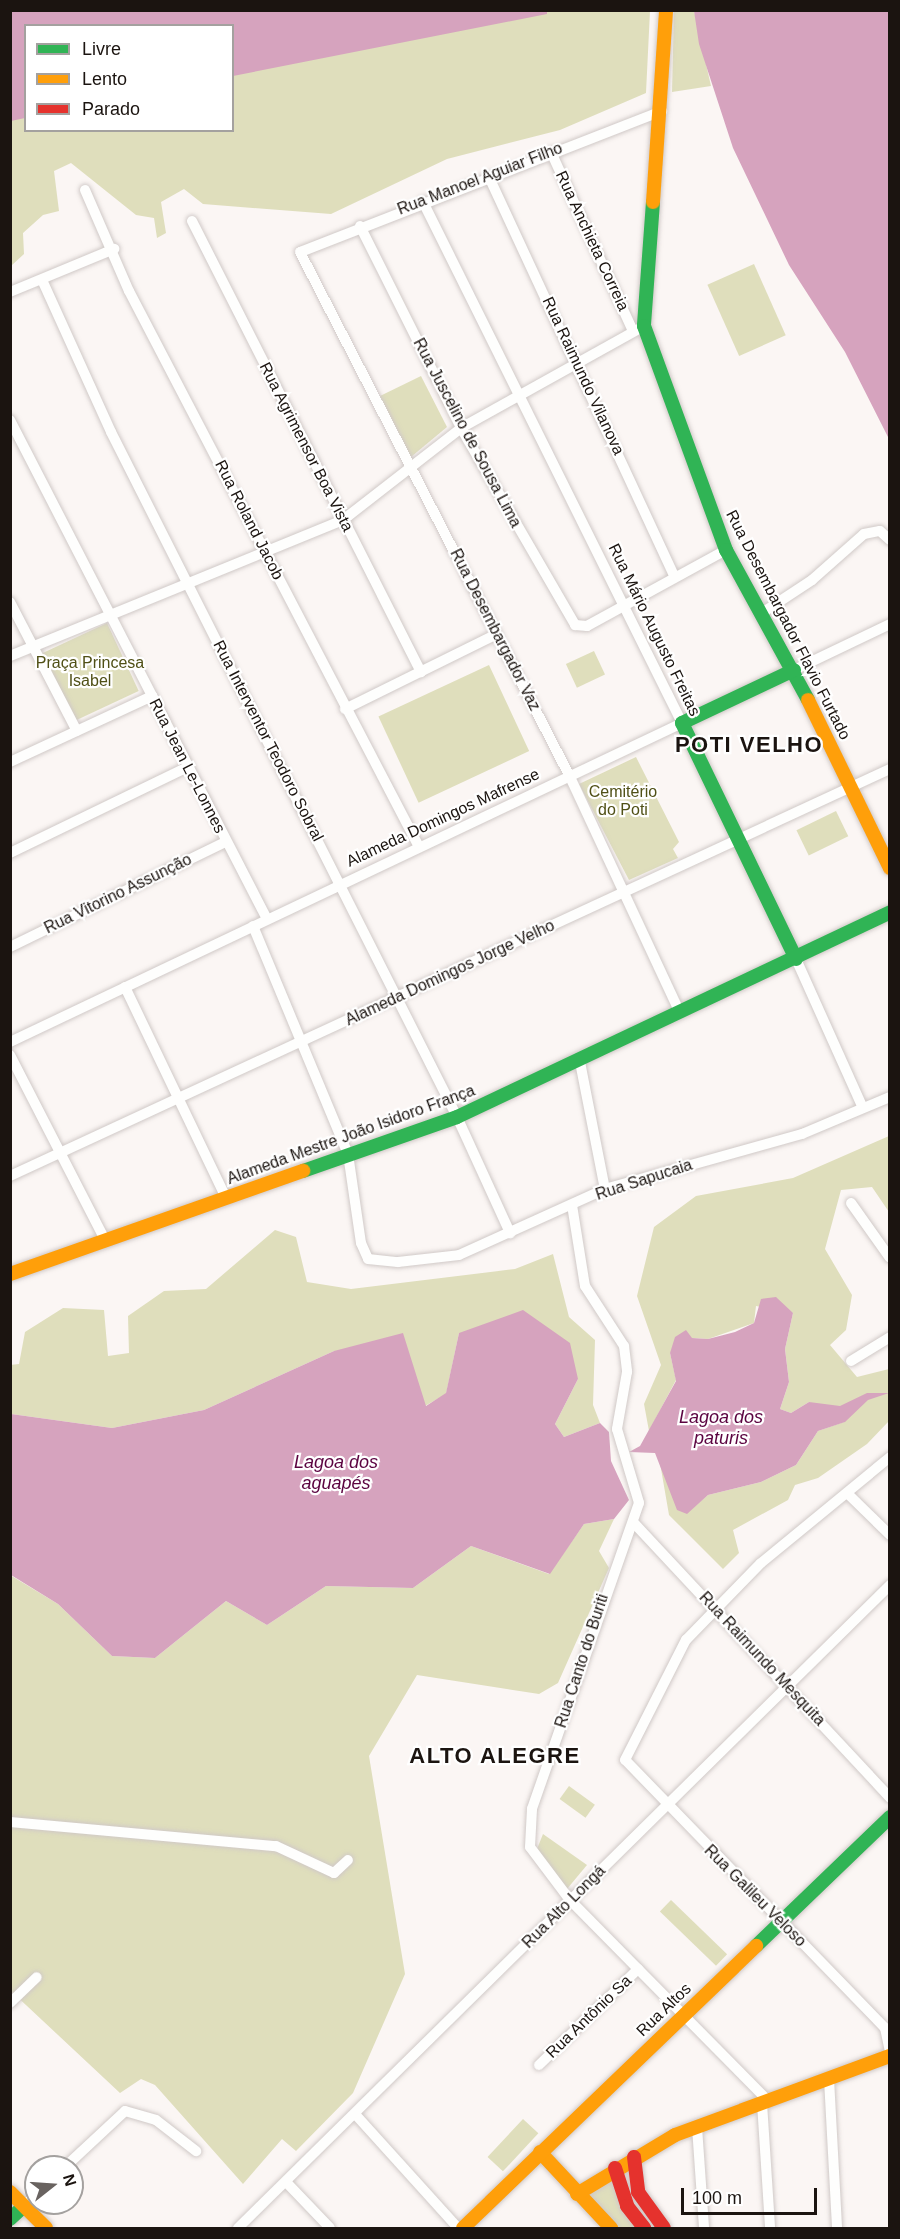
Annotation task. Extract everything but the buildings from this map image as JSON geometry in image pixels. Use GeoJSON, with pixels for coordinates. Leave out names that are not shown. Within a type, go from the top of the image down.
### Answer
{"type":"FeatureCollection","features":[{"type":"Feature","properties":{"kind":"street","name":"Rua Desembargador Flavio Furtado"},"geometry":{"type":"LineString","coordinates":[[666,10],[662,111],[639,329],[726,550],[794,670],[890,868]]}},
{"type":"Feature","properties":{"kind":"street","name":"Rua Manoel Aguiar Filho"},"geometry":{"type":"LineString","coordinates":[[300,252],[360,226],[662,111]]}},
{"type":"Feature","properties":{"kind":"street","name":"Rua Anchieta Correia"},"geometry":{"type":"LineString","coordinates":[[551,152],[639,329]]}},
{"type":"Feature","properties":{"kind":"street","name":"Rua Raimundo Vilanova"},"geometry":{"type":"LineString","coordinates":[[489,177],[578,362],[675,577]]}},
{"type":"Feature","properties":{"kind":"street","name":"Rua Roland Jacob"},"geometry":{"type":"LineString","coordinates":[[85,190],[114,249],[129,291],[419,847]]}},
{"type":"Feature","properties":{"kind":"street","name":"Rua Mário Augusto Freitas"},"geometry":{"type":"LineString","coordinates":[[423,202],[682,723],[796,959],[863,1108]]}},
{"type":"Feature","properties":{"kind":"street","name":"Rua Agrimensor Boa Vista"},"geometry":{"type":"LineString","coordinates":[[192,221],[421,672]]}},
{"type":"Feature","properties":{"kind":"street","name":"Rua Juscelino de Sousa Lima"},"geometry":{"type":"LineString","coordinates":[[360,226],[460,428],[571,620],[587,626],[624,604]]}},
{"type":"Feature","properties":{"kind":"street"},"geometry":{"type":"LineString","coordinates":[[10,292],[43,282],[114,249]]}},
{"type":"Feature","properties":{"kind":"street","name":"Rua Desembargador Vaz"},"geometry":{"type":"LineString","coordinates":[[300,252],[414,467],[570,777],[680,1013]]}},
{"type":"Feature","properties":{"kind":"street","name":"Rua Interventor Teodoro Sobral"},"geometry":{"type":"LineString","coordinates":[[43,282],[111,432],[457,1117],[510,1233]]}},
{"type":"Feature","properties":{"kind":"street"},"geometry":{"type":"LineString","coordinates":[[10,656],[343,520],[414,467],[460,428],[639,329]]}},
{"type":"Feature","properties":{"kind":"street","name":"Rua Jean Le-Lonnes"},"geometry":{"type":"LineString","coordinates":[[10,420],[225,842],[267,919]]}},
{"type":"Feature","properties":{"kind":"street"},"geometry":{"type":"LineString","coordinates":[[762,613],[812,580],[864,534],[875,530],[889,539]]}},
{"type":"Feature","properties":{"kind":"street"},"geometry":{"type":"LineString","coordinates":[[624,604],[726,550]]}},
{"type":"Feature","properties":{"kind":"street"},"geometry":{"type":"LineString","coordinates":[[10,602],[77,730]]}},
{"type":"Feature","properties":{"kind":"street","name":"Alameda Domingos Mafrense"},"geometry":{"type":"LineString","coordinates":[[10,1042],[890,624]]}},
{"type":"Feature","properties":{"kind":"street"},"geometry":{"type":"LineString","coordinates":[[345,709],[497,634]]}},
{"type":"Feature","properties":{"kind":"street"},"geometry":{"type":"LineString","coordinates":[[10,762],[152,696]]}},
{"type":"Feature","properties":{"kind":"street"},"geometry":{"type":"LineString","coordinates":[[10,853],[188,767]]}},
{"type":"Feature","properties":{"kind":"street","name":"Alameda Domingos Jorge Velho"},"geometry":{"type":"LineString","coordinates":[[10,1176],[59,1152],[180,1101],[396,997],[890,770]]}},
{"type":"Feature","properties":{"kind":"street","name":"Rua Vitorino Assunção"},"geometry":{"type":"LineString","coordinates":[[10,947],[225,842]]}},
{"type":"Feature","properties":{"kind":"street","name":"Alameda Mestre João Isidoro França"},"geometry":{"type":"LineString","coordinates":[[10,1274],[457,1117],[579,1062],[890,912]]}},
{"type":"Feature","properties":{"kind":"street"},"geometry":{"type":"LineString","coordinates":[[253,926],[348,1154]]}},
{"type":"Feature","properties":{"kind":"street"},"geometry":{"type":"LineString","coordinates":[[125,987],[226,1198]]}},
{"type":"Feature","properties":{"kind":"street"},"geometry":{"type":"LineString","coordinates":[[10,1055],[105,1240]]}},
{"type":"Feature","properties":{"kind":"street"},"geometry":{"type":"LineString","coordinates":[[579,1062],[605,1189]]}},
{"type":"Feature","properties":{"kind":"street","name":"Rua Sapucaia"},"geometry":{"type":"LineString","coordinates":[[348,1154],[364,1257],[398,1262],[459,1255],[605,1189],[802,1134],[890,1097]]}},
{"type":"Feature","properties":{"kind":"street"},"geometry":{"type":"LineString","coordinates":[[851,1203],[890,1258]]}},
{"type":"Feature","properties":{"kind":"street"},"geometry":{"type":"LineString","coordinates":[[572,1205],[585,1286],[620,1335],[626,1353],[617,1429],[638,1496],[633,1522]]}},
{"type":"Feature","properties":{"kind":"street"},"geometry":{"type":"LineString","coordinates":[[851,1361],[890,1337]]}},
{"type":"Feature","properties":{"kind":"street"},"geometry":{"type":"LineString","coordinates":[[715,1608],[761,1563],[849,1494],[890,1457]]}},
{"type":"Feature","properties":{"kind":"street"},"geometry":{"type":"LineString","coordinates":[[849,1494],[890,1534]]}},
{"type":"Feature","properties":{"kind":"street","name":"Rua Raimundo Mesquita"},"geometry":{"type":"LineString","coordinates":[[633,1522],[890,1798]]}},
{"type":"Feature","properties":{"kind":"street","name":"Rua Canto do Buriti"},"geometry":{"type":"LineString","coordinates":[[633,1522],[527,1829],[536,1863],[765,2102]]}},
{"type":"Feature","properties":{"kind":"street","name":"Rua Alto Longá"},"geometry":{"type":"LineString","coordinates":[[238,2229],[890,1585]]}},
{"type":"Feature","properties":{"kind":"street","name":"Rua Galileu Veloso"},"geometry":{"type":"LineString","coordinates":[[715,1608],[675,1655],[627,1751],[626,1764],[887,2026]]}},
{"type":"Feature","properties":{"kind":"street","name":"Rua Altos"},"geometry":{"type":"LineString","coordinates":[[464,2229],[540,2152],[684,2016],[779,1920],[890,1817]]}},
{"type":"Feature","properties":{"kind":"street"},"geometry":{"type":"LineString","coordinates":[[10,1822],[276,1846],[334,1873],[348,1860]]}},
{"type":"Feature","properties":{"kind":"street","name":"Rua Antônio Sa"},"geometry":{"type":"LineString","coordinates":[[539,2065],[638,1970]]}},
{"type":"Feature","properties":{"kind":"street"},"geometry":{"type":"LineString","coordinates":[[10,2003],[37,1977]]}},
{"type":"Feature","properties":{"kind":"street"},"geometry":{"type":"LineString","coordinates":[[577,2194],[634,2157],[697,2127],[829,2079],[890,2054],[887,2026]]}},
{"type":"Feature","properties":{"kind":"street"},"geometry":{"type":"LineString","coordinates":[[829,2079],[837,2229]]}},
{"type":"Feature","properties":{"kind":"street"},"geometry":{"type":"LineString","coordinates":[[765,2102],[770,2229]]}},
{"type":"Feature","properties":{"kind":"street"},"geometry":{"type":"LineString","coordinates":[[78,2155],[125,2110],[156,2120],[196,2151]]}},
{"type":"Feature","properties":{"kind":"street"},"geometry":{"type":"LineString","coordinates":[[356,2114],[458,2229]]}},
{"type":"Feature","properties":{"kind":"street"},"geometry":{"type":"LineString","coordinates":[[697,2127],[704,2229]]}},
{"type":"Feature","properties":{"kind":"street"},"geometry":{"type":"LineString","coordinates":[[540,2152],[611,2229]]}},
{"type":"Feature","properties":{"kind":"street"},"geometry":{"type":"LineString","coordinates":[[634,2157],[638,2192],[664,2229]]}},
{"type":"Feature","properties":{"kind":"street"},"geometry":{"type":"LineString","coordinates":[[615,2168],[627,2206],[644,2229]]}},
{"type":"Feature","properties":{"kind":"street"},"geometry":{"type":"LineString","coordinates":[[287,2183],[330,2229]]}},
{"type":"Feature","properties":{"kind":"street"},"geometry":{"type":"LineString","coordinates":[[10,2192],[24,2206],[10,2219]]}},
{"type":"Feature","properties":{"kind":"street"},"geometry":{"type":"LineString","coordinates":[[33,2215],[46,2229]]}},
{"type":"Feature","properties":{"kind":"green space"},"geometry":{"type":"Polygon","coordinates":[[[11,11],[650,11],[646,93],[560,130],[447,159],[331,214],[203,204],[184,189],[161,202],[166,233],[157,238],[154,218],[136,215],[71,163],[54,171],[59,211],[43,215],[23,233],[24,254],[11,266],[11,11]]]}},
{"type":"Feature","properties":{"kind":"green space"},"geometry":{"type":"Polygon","coordinates":[[[674,11],[694,11],[711,86],[672,92],[674,11]]]}},
{"type":"Feature","properties":{"kind":"green space"},"geometry":{"type":"Polygon","coordinates":[[[754,264],[786,335],[739,356],[707,285],[754,264]]]}},
{"type":"Feature","properties":{"kind":"green space"},"geometry":{"type":"Polygon","coordinates":[[[421,376],[447,427],[411,457],[380,396],[421,376]]]}},
{"type":"Feature","properties":{"kind":"green space","name":"Praça Princesa Isabel"},"geometry":{"type":"Polygon","coordinates":[[[107,623],[139,691],[73,721],[42,653],[107,623]]]}},
{"type":"Feature","properties":{"kind":"green space"},"geometry":{"type":"Polygon","coordinates":[[[594,651],[605,675],[577,688],[566,664],[594,651]]]}},
{"type":"Feature","properties":{"kind":"green space"},"geometry":{"type":"Polygon","coordinates":[[[489,665],[529,751],[419,803],[378,717],[489,665]]]}},
{"type":"Feature","properties":{"kind":"green space","name":"Cemitério do Poti"},"geometry":{"type":"Polygon","coordinates":[[[636,757],[679,842],[673,849],[678,858],[629,880],[579,784],[636,757]]]}},
{"type":"Feature","properties":{"kind":"green space"},"geometry":{"type":"Polygon","coordinates":[[[836,811],[848,836],[809,855],[796,830],[836,811]]]}},
{"type":"Feature","properties":{"kind":"green space"},"geometry":{"type":"Polygon","coordinates":[[[889,1136],[889,1212],[872,1187],[841,1190],[825,1249],[852,1295],[846,1330],[830,1345],[857,1377],[889,1369],[889,1421],[867,1444],[818,1478],[795,1485],[788,1500],[733,1530],[739,1553],[723,1569],[669,1515],[660,1463],[687,1513],[708,1495],[761,1482],[796,1465],[818,1431],[844,1422],[809,1402],[791,1413],[780,1409],[789,1382],[785,1349],[793,1313],[756,1306],[754,1323],[708,1339],[692,1338],[670,1353],[676,1380],[649,1431],[644,1404],[661,1365],[637,1296],[654,1227],[696,1196],[793,1178],[889,1136]]]}},
{"type":"Feature","properties":{"kind":"green space"},"geometry":{"type":"Polygon","coordinates":[[[275,1230],[296,1237],[307,1282],[351,1289],[515,1269],[553,1254],[569,1317],[595,1340],[593,1405],[600,1423],[564,1437],[555,1424],[578,1379],[459,1333],[446,1394],[425,1406],[334,1351],[204,1410],[112,1428],[11,1414],[10,1365],[19,1364],[25,1332],[63,1308],[104,1310],[108,1356],[129,1353],[128,1316],[164,1291],[206,1289],[275,1230]]]}},
{"type":"Feature","properties":{"kind":"green space"},"geometry":{"type":"Polygon","coordinates":[[[614,1519],[599,1551],[609,1568],[558,1683],[539,1694],[417,1675],[369,1756],[405,1974],[353,2093],[296,2151],[282,2139],[243,2184],[155,2085],[141,2079],[120,2093],[11,1991],[10,1575],[58,1604],[112,1656],[155,1658],[226,1601],[267,1625],[326,1586],[413,1588],[471,1546],[549,1574],[584,1524],[614,1519]]]}},
{"type":"Feature","properties":{"kind":"green space"},"geometry":{"type":"Polygon","coordinates":[[[569,1786],[595,1805],[585,1818],[560,1799],[569,1786]]]}},
{"type":"Feature","properties":{"kind":"green space"},"geometry":{"type":"Polygon","coordinates":[[[543,1834],[587,1865],[567,1889],[537,1849],[543,1834]]]}},
{"type":"Feature","properties":{"kind":"green space"},"geometry":{"type":"Polygon","coordinates":[[[671,1900],[727,1954],[716,1966],[660,1912],[671,1900]]]}},
{"type":"Feature","properties":{"kind":"green space"},"geometry":{"type":"Polygon","coordinates":[[[523,2119],[538,2133],[503,2171],[488,2157],[523,2119]]]}},
{"type":"Feature","properties":{"kind":"green space"},"geometry":{"type":"Polygon","coordinates":[[[611,2175],[638,2228],[616,2228],[583,2194],[611,2175]]]}},
{"type":"Feature","properties":{"kind":"water"},"geometry":{"type":"Polygon","coordinates":[[[11,10],[547,10],[547,14],[234,76],[234,24],[24,24],[24,118],[11,121],[11,10]]]}},
{"type":"Feature","properties":{"kind":"water"},"geometry":{"type":"Polygon","coordinates":[[[694,11],[889,11],[889,439],[845,352],[789,265],[733,148],[699,44],[694,11]]]}},
{"type":"Feature","properties":{"kind":"water","name":"Lagoa dos paturis"},"geometry":{"type":"Polygon","coordinates":[[[776,1297],[793,1313],[785,1349],[789,1382],[780,1409],[791,1413],[809,1402],[840,1406],[867,1393],[889,1393],[868,1400],[845,1422],[818,1431],[796,1465],[761,1482],[708,1495],[687,1514],[677,1510],[655,1453],[629,1452],[640,1446],[676,1381],[670,1353],[675,1337],[686,1330],[692,1338],[708,1339],[735,1332],[754,1323],[761,1299],[776,1297]]]}},
{"type":"Feature","properties":{"kind":"water","name":"Lagoa dos aguapés"},"geometry":{"type":"Polygon","coordinates":[[[523,1310],[570,1343],[578,1379],[555,1424],[564,1437],[600,1423],[609,1432],[611,1461],[629,1500],[614,1519],[584,1524],[550,1574],[471,1546],[413,1588],[326,1586],[267,1625],[226,1601],[155,1658],[112,1656],[58,1604],[11,1575],[11,1414],[112,1428],[204,1410],[334,1351],[403,1333],[426,1406],[446,1393],[459,1333],[523,1310]]]}},
{"type":"Feature","properties":{"kind":"traffic: fast"},"geometry":{"type":"LineString","coordinates":[[653,202],[644,326],[726,550],[808,700]]}},
{"type":"Feature","properties":{"kind":"traffic: fast"},"geometry":{"type":"LineString","coordinates":[[794,670],[682,723],[796,959]]}},
{"type":"Feature","properties":{"kind":"traffic: fast"},"geometry":{"type":"LineString","coordinates":[[303,1171],[457,1117],[890,912]]}},
{"type":"Feature","properties":{"kind":"traffic: fast"},"geometry":{"type":"LineString","coordinates":[[756,1946],[890,1817]]}},
{"type":"Feature","properties":{"kind":"traffic: fast"},"geometry":{"type":"LineString","coordinates":[[10,2219],[24,2206]]}},
{"type":"Feature","properties":{"kind":"traffic: slow"},"geometry":{"type":"LineString","coordinates":[[653,202],[666,10]]}},
{"type":"Feature","properties":{"kind":"traffic: slow"},"geometry":{"type":"LineString","coordinates":[[808,700],[890,868]]}},
{"type":"Feature","properties":{"kind":"traffic: slow"},"geometry":{"type":"LineString","coordinates":[[10,1274],[303,1171]]}},
{"type":"Feature","properties":{"kind":"traffic: slow"},"geometry":{"type":"LineString","coordinates":[[463,2228],[756,1946]]}},
{"type":"Feature","properties":{"kind":"traffic: slow"},"geometry":{"type":"LineString","coordinates":[[577,2194],[675,2135],[890,2056]]}},
{"type":"Feature","properties":{"kind":"traffic: slow"},"geometry":{"type":"LineString","coordinates":[[540,2152],[611,2228]]}},
{"type":"Feature","properties":{"kind":"traffic: slow"},"geometry":{"type":"LineString","coordinates":[[10,2192],[46,2228]]}},
{"type":"Feature","properties":{"kind":"traffic: jam"},"geometry":{"type":"LineString","coordinates":[[634,2157],[638,2192],[664,2228]]}},
{"type":"Feature","properties":{"kind":"traffic: jam"},"geometry":{"type":"LineString","coordinates":[[615,2168],[627,2206],[644,2228]]}},
{"type":"Feature","properties":{"kind":"district","name":"POTI VELHO"},"geometry":{"type":"Point","coordinates":[749,745]}},
{"type":"Feature","properties":{"kind":"district","name":"ALTO ALEGRE"},"geometry":{"type":"Point","coordinates":[495,1756]}}]}
